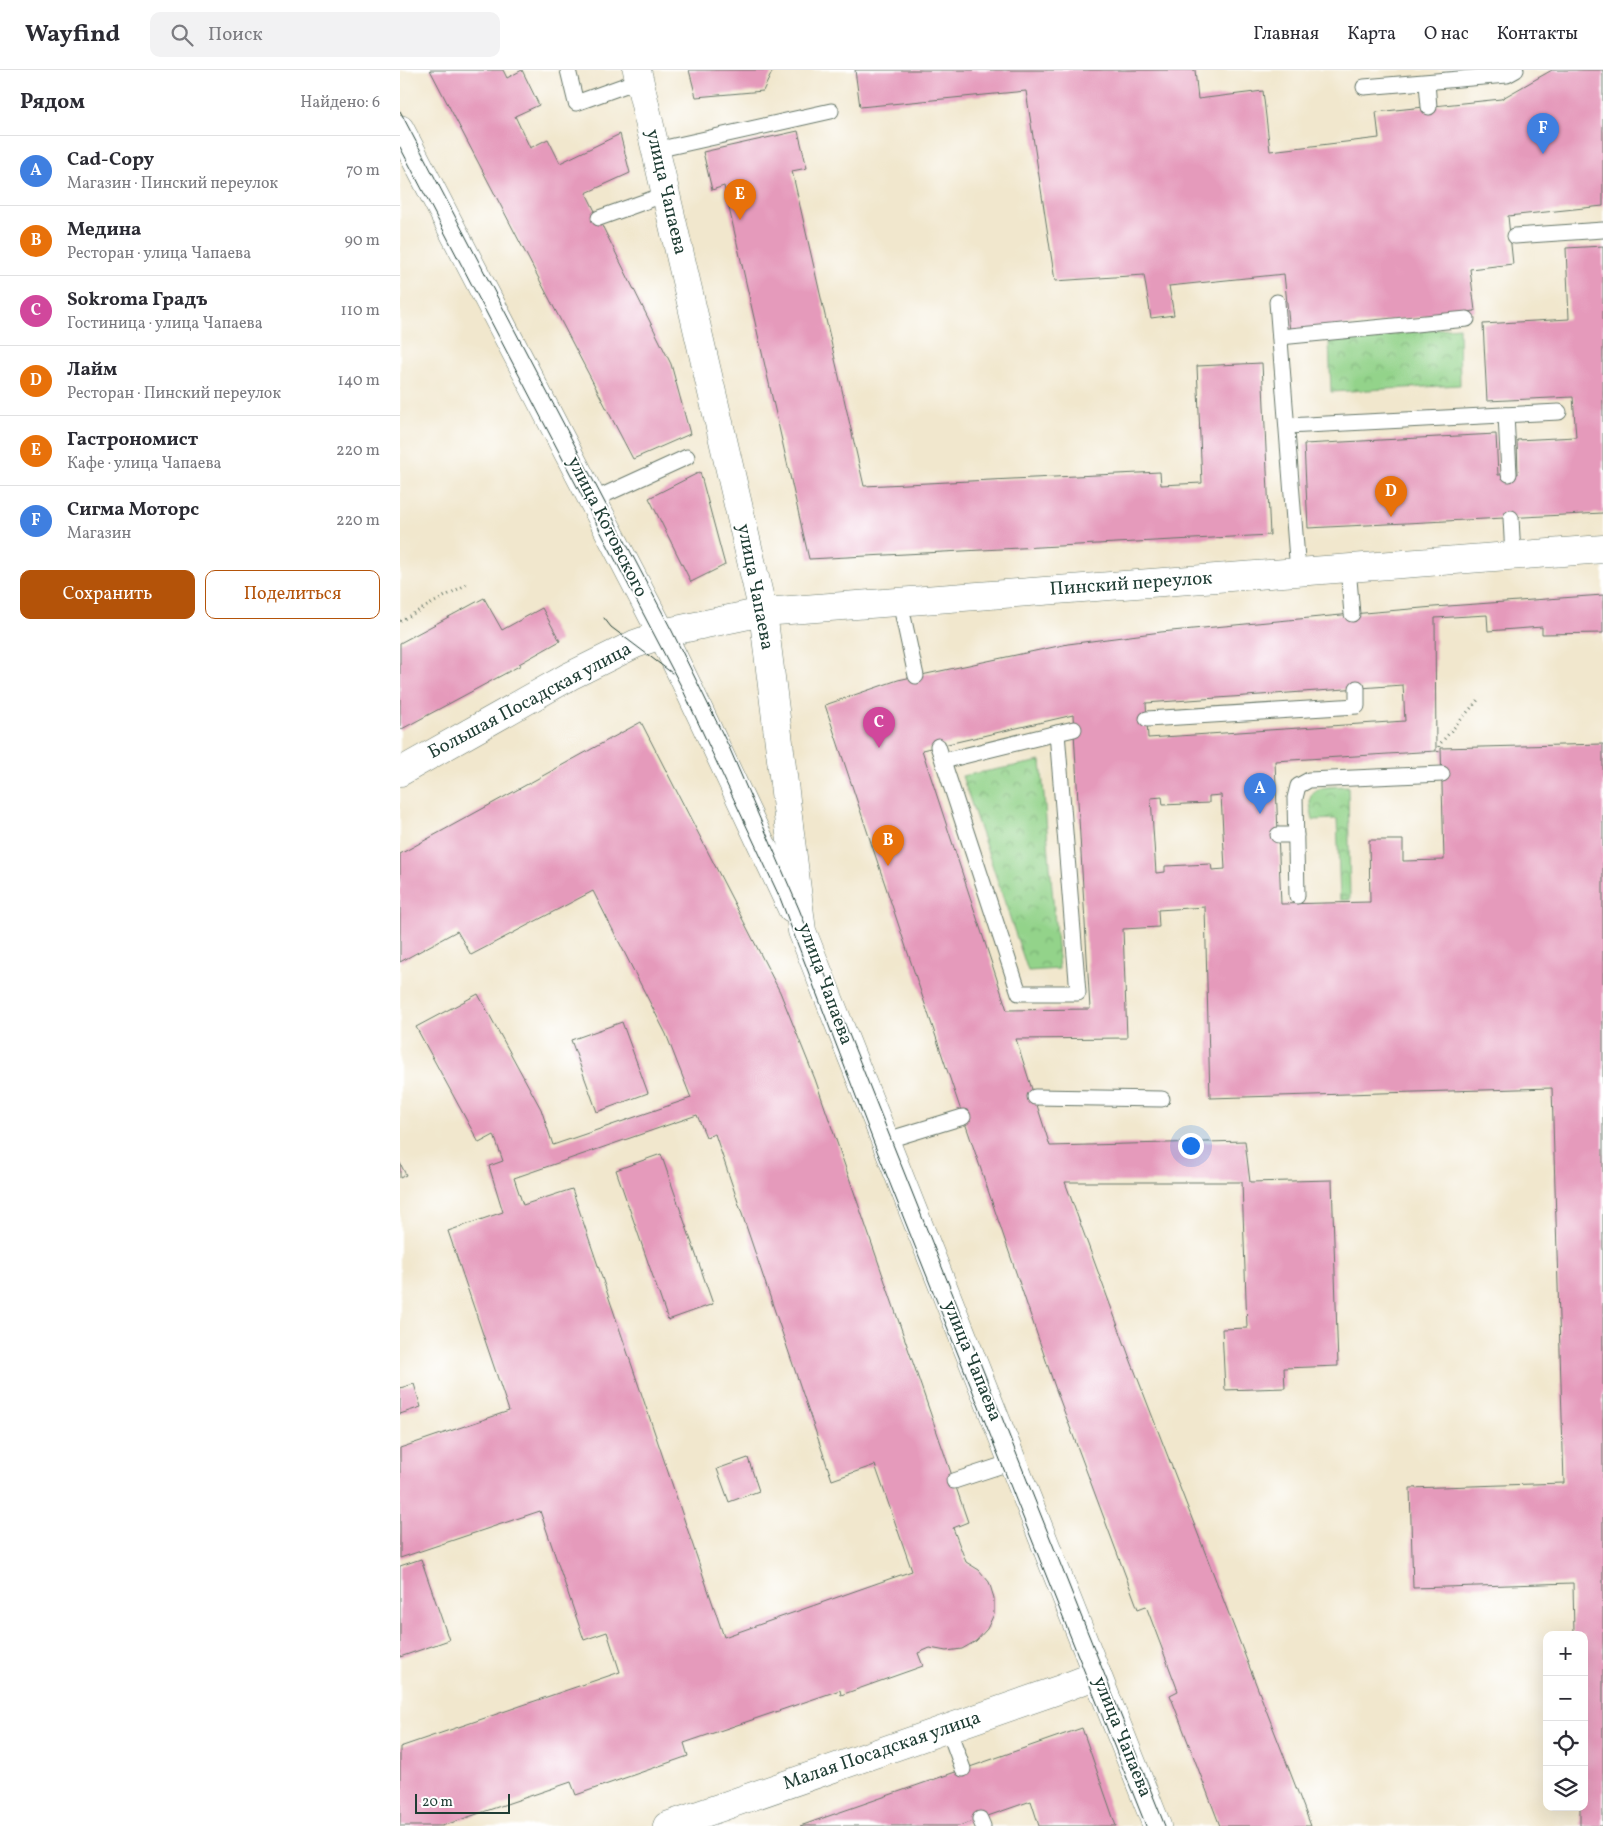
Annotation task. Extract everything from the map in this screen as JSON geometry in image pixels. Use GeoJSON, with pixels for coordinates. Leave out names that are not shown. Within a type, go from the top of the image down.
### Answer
{"type":"FeatureCollection","features":[{"type":"Feature","properties":{"kind":"street","name":"улица Чапаева"},"geometry":{"type":"LineString","coordinates":[[639,75],[763,612],[802,931],[1157,1826]]}},
{"type":"Feature","properties":{"kind":"street","name":"улица Котовского"},"geometry":{"type":"LineString","coordinates":[[400,129],[662,634],[802,931]]}},
{"type":"Feature","properties":{"kind":"street","name":"Пинский переулок"},"geometry":{"type":"LineString","coordinates":[[662,634],[763,612],[1603,549]]}},
{"type":"Feature","properties":{"kind":"street","name":"Большая Посадская улица"},"geometry":{"type":"LineString","coordinates":[[400,772],[570,676],[635,644],[662,634]]}},
{"type":"Feature","properties":{"kind":"street","name":"Малая Посадская улица"},"geometry":{"type":"LineString","coordinates":[[667,1826],[1097,1675]]}},
{"type":"Feature","properties":{"kind":"lane"},"geometry":{"type":"LineString","coordinates":[[568,70],[576,103],[639,75]]}},
{"type":"Feature","properties":{"kind":"lane"},"geometry":{"type":"LineString","coordinates":[[1364,87],[1506,75],[1516,70]]}},
{"type":"Feature","properties":{"kind":"lane"},"geometry":{"type":"LineString","coordinates":[[1427,83],[1429,107]]}},
{"type":"Feature","properties":{"kind":"lane"},"geometry":{"type":"LineString","coordinates":[[656,150],[831,111]]}},
{"type":"Feature","properties":{"kind":"lane"},"geometry":{"type":"LineString","coordinates":[[599,218],[666,194]]}},
{"type":"Feature","properties":{"kind":"lane"},"geometry":{"type":"LineString","coordinates":[[1514,236],[1603,230]]}},
{"type":"Feature","properties":{"kind":"lane"},"geometry":{"type":"LineString","coordinates":[[1277,302],[1298,572]]}},
{"type":"Feature","properties":{"kind":"lane"},"geometry":{"type":"LineString","coordinates":[[1280,338],[1467,319]]}},
{"type":"Feature","properties":{"kind":"lane"},"geometry":{"type":"LineString","coordinates":[[1287,426],[1559,412]]}},
{"type":"Feature","properties":{"kind":"lane"},"geometry":{"type":"LineString","coordinates":[[1506,415],[1509,474]]}},
{"type":"Feature","properties":{"kind":"lane"},"geometry":{"type":"LineString","coordinates":[[593,500],[687,457]]}},
{"type":"Feature","properties":{"kind":"lane"},"geometry":{"type":"LineString","coordinates":[[1511,518],[1513,556]]}},
{"type":"Feature","properties":{"kind":"lane"},"geometry":{"type":"LineString","coordinates":[[1348,568],[1352,614]]}},
{"type":"Feature","properties":{"kind":"lane"},"geometry":{"type":"LineString","coordinates":[[900,602],[916,676]]}},
{"type":"Feature","properties":{"kind":"lane"},"geometry":{"type":"LineString","coordinates":[[1147,719],[1357,706],[1357,688]]}},
{"type":"Feature","properties":{"kind":"lane"},"geometry":{"type":"LineString","coordinates":[[943,761],[1074,729]]}},
{"type":"Feature","properties":{"kind":"lane"},"geometry":{"type":"LineString","coordinates":[[938,746],[1019,993],[1078,993],[1057,733]]}},
{"type":"Feature","properties":{"kind":"lane"},"geometry":{"type":"LineString","coordinates":[[1297,896],[1295,798],[1298,786],[1309,780],[1439,774]]}},
{"type":"Feature","properties":{"kind":"lane"},"geometry":{"type":"LineString","coordinates":[[1278,835],[1296,835]]}},
{"type":"Feature","properties":{"kind":"lane"},"geometry":{"type":"LineString","coordinates":[[1035,1097],[1162,1099]]}},
{"type":"Feature","properties":{"kind":"lane"},"geometry":{"type":"LineString","coordinates":[[884,1141],[963,1117]]}},
{"type":"Feature","properties":{"kind":"lane"},"geometry":{"type":"LineString","coordinates":[[954,1481],[1012,1462]]}},
{"type":"Feature","properties":{"kind":"lane"},"geometry":{"type":"LineString","coordinates":[[948,1728],[963,1768]]}},
{"type":"Feature","properties":{"kind":"path"},"geometry":{"type":"LineString","coordinates":[[400,621],[469,583]]}},
{"type":"Feature","properties":{"kind":"path"},"geometry":{"type":"LineString","coordinates":[[1439,774],[1439,745],[1478,700]]}},
{"type":"Feature","properties":{"kind":"green space"},"geometry":{"type":"Polygon","coordinates":[[[1459,327],[1460,385],[1331,392],[1329,340],[1459,327]]]}},
{"type":"Feature","properties":{"kind":"green space"},"geometry":{"type":"Polygon","coordinates":[[[1041,761],[1059,969],[1028,971],[962,776],[1041,761]]]}},
{"type":"Feature","properties":{"kind":"green space"},"geometry":{"type":"Polygon","coordinates":[[[1348,786],[1350,900],[1340,900],[1337,819],[1313,820],[1310,800],[1311,795],[1319,789],[1348,786]]]}},
{"type":"Feature","properties":{"kind":"building"},"geometry":{"type":"Polygon","coordinates":[[[430,70],[503,70],[507,78],[522,70],[539,105],[515,116],[530,148],[548,139],[560,163],[620,134],[630,173],[586,193],[671,364],[690,434],[633,459],[430,70]]]}},
{"type":"Feature","properties":{"kind":"building"},"geometry":{"type":"Polygon","coordinates":[[[689,70],[773,70],[763,91],[696,97],[689,70]]]}},
{"type":"Feature","properties":{"kind":"building"},"geometry":{"type":"Polygon","coordinates":[[[855,70],[1195,70],[1198,99],[1263,91],[1270,151],[1379,138],[1376,112],[1501,99],[1552,70],[1603,70],[1603,206],[1508,216],[1513,264],[1470,269],[1475,311],[1290,332],[1284,274],[1169,286],[1174,315],[1151,318],[1144,275],[1055,281],[1026,91],[860,107],[855,70]]]}},
{"type":"Feature","properties":{"kind":"building"},"geometry":{"type":"Polygon","coordinates":[[[798,131],[807,168],[792,171],[864,486],[1160,472],[1161,485],[1202,483],[1197,366],[1262,363],[1270,535],[809,559],[724,186],[712,190],[703,152],[798,131]]]}},
{"type":"Feature","properties":{"kind":"building"},"geometry":{"type":"Polygon","coordinates":[[[1603,246],[1603,513],[1308,528],[1304,444],[1496,434],[1498,475],[1518,474],[1517,440],[1576,437],[1573,397],[1487,401],[1483,324],[1569,319],[1566,248],[1603,246]]]}},
{"type":"Feature","properties":{"kind":"building"},"geometry":{"type":"Polygon","coordinates":[[[700,472],[725,565],[691,582],[649,498],[700,472]]]}},
{"type":"Feature","properties":{"kind":"building"},"geometry":{"type":"Polygon","coordinates":[[[1603,595],[1603,633],[1542,634],[1542,627],[1488,631],[1487,615],[1435,618],[1436,751],[1275,761],[1281,904],[1370,902],[1369,840],[1403,840],[1403,861],[1444,860],[1441,748],[1603,744],[1603,1826],[1580,1826],[1580,1811],[1588,1811],[1588,1631],[1574,1631],[1573,1583],[1413,1588],[1410,1488],[1564,1483],[1552,1088],[1210,1098],[1205,907],[1158,910],[1159,927],[1123,929],[1127,1038],[1016,1039],[1050,1146],[1245,1141],[1250,1182],[1332,1180],[1338,1366],[1284,1368],[1285,1388],[1225,1390],[1222,1329],[1247,1328],[1242,1182],[1065,1182],[1129,1356],[1311,1826],[1220,1826],[1170,1695],[1178,1691],[1146,1606],[1138,1609],[1055,1387],[825,705],[898,680],[1068,644],[1161,632],[1352,614],[1603,595]],[[1403,685],[1146,703],[1148,738],[1405,721],[1403,685]],[[1073,715],[922,750],[1007,1010],[1090,1009],[1073,715]],[[1221,795],[1209,796],[1209,803],[1163,805],[1162,797],[1151,798],[1156,873],[1165,872],[1165,866],[1211,864],[1212,870],[1225,869],[1221,795]]]}},
{"type":"Feature","properties":{"kind":"building"},"geometry":{"type":"Polygon","coordinates":[[[484,598],[502,630],[542,608],[560,641],[519,664],[521,665],[400,730],[400,643],[484,598]]]}},
{"type":"Feature","properties":{"kind":"building"},"geometry":{"type":"Polygon","coordinates":[[[641,722],[780,992],[815,1079],[968,1522],[953,1528],[966,1562],[979,1570],[989,1582],[994,1598],[994,1614],[987,1629],[976,1641],[962,1649],[946,1651],[930,1648],[918,1653],[923,1666],[841,1695],[840,1690],[684,1743],[688,1756],[576,1795],[571,1782],[442,1826],[400,1826],[400,1747],[620,1672],[607,1632],[584,1640],[540,1511],[400,1558],[400,1448],[509,1411],[448,1231],[503,1212],[489,1166],[503,1161],[494,1135],[479,1143],[416,1027],[478,994],[541,1109],[553,1145],[691,1098],[666,1034],[593,891],[471,955],[457,931],[400,962],[400,854],[641,722]],[[697,1115],[514,1178],[523,1205],[572,1189],[724,1637],[912,1571],[875,1465],[832,1480],[715,1134],[706,1137],[697,1115]]]}},
{"type":"Feature","properties":{"kind":"building"},"geometry":{"type":"Polygon","coordinates":[[[622,1022],[648,1093],[597,1112],[571,1040],[622,1022]]]}},
{"type":"Feature","properties":{"kind":"building"},"geometry":{"type":"Polygon","coordinates":[[[661,1154],[713,1304],[668,1320],[616,1170],[661,1154]]]}},
{"type":"Feature","properties":{"kind":"building"},"geometry":{"type":"Polygon","coordinates":[[[400,1163],[406,1175],[400,1178],[400,1163]]]}},
{"type":"Feature","properties":{"kind":"building"},"geometry":{"type":"Polygon","coordinates":[[[414,1384],[421,1407],[400,1414],[400,1388],[414,1384]]]}},
{"type":"Feature","properties":{"kind":"building"},"geometry":{"type":"Polygon","coordinates":[[[748,1458],[759,1491],[729,1502],[717,1469],[748,1458]]]}},
{"type":"Feature","properties":{"kind":"building"},"geometry":{"type":"Polygon","coordinates":[[[421,1559],[449,1640],[400,1657],[400,1566],[421,1559]]]}},
{"type":"Feature","properties":{"kind":"building"},"geometry":{"type":"Polygon","coordinates":[[[1082,1728],[1116,1826],[1039,1826],[1031,1801],[959,1826],[800,1826],[1082,1728]]]}},
{"type":"Feature","properties":{"kind":"tram line"},"geometry":{"type":"LineString","coordinates":[[400,111],[672,631],[729,747],[799,909],[1165,1826]]}},
{"type":"Feature","properties":{"kind":"tram line"},"geometry":{"type":"LineString","coordinates":[[400,147],[681,686],[780,898],[875,1146],[1146,1826]]}},
{"type":"Feature","properties":{"kind":"tram line"},"geometry":{"type":"LineString","coordinates":[[604,618],[611,627],[672,673]]}},
{"type":"Feature","properties":{"kind":"place","name":"Сигма Моторс"},"geometry":{"type":"Point","coordinates":[1543,154]}},
{"type":"Feature","properties":{"kind":"place","name":"Гастрономист"},"geometry":{"type":"Point","coordinates":[740,220]}},
{"type":"Feature","properties":{"kind":"place","name":"Лайм"},"geometry":{"type":"Point","coordinates":[1391,517]}},
{"type":"Feature","properties":{"kind":"place","name":"Sokroma Градъ"},"geometry":{"type":"Point","coordinates":[879,748]}},
{"type":"Feature","properties":{"kind":"place","name":"Cad-Copy"},"geometry":{"type":"Point","coordinates":[1260,814]}},
{"type":"Feature","properties":{"kind":"place","name":"Медина"},"geometry":{"type":"Point","coordinates":[888,866]}}]}
